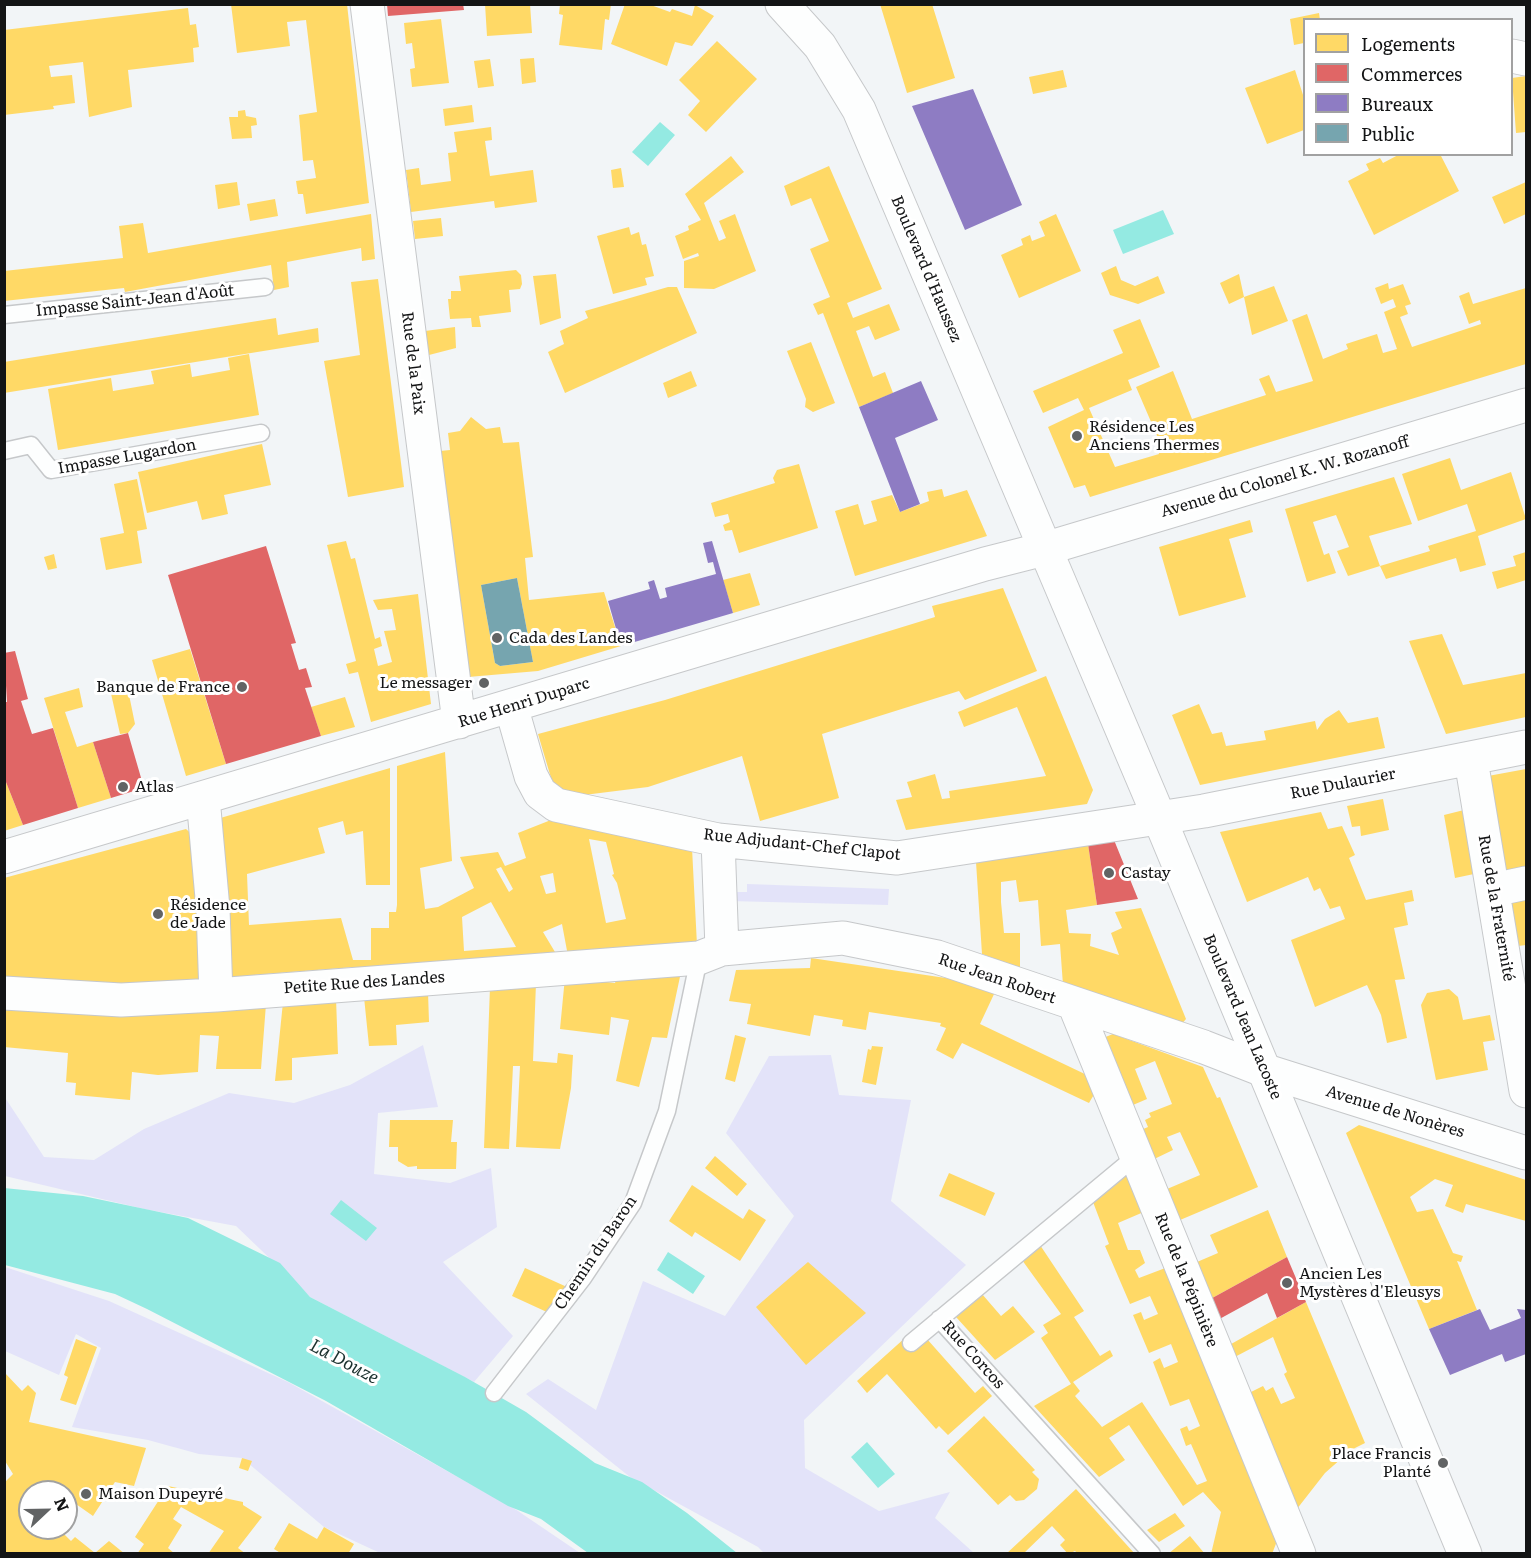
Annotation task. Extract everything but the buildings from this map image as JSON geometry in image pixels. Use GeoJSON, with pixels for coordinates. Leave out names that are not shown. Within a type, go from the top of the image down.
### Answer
{"type":"FeatureCollection","features":[{"type":"Feature","properties":{"kind":"street","name":"Rue de la Paix"},"geometry":{"type":"LineString","coordinates":[[367,4],[459,722]]}},
{"type":"Feature","properties":{"kind":"street","name":"Boulevard d'Haussez"},"geometry":{"type":"LineString","coordinates":[[782,4],[820,46],[859,110],[1044,549]]}},
{"type":"Feature","properties":{"kind":"street","name":"Avenue du Colonel K. W. Rozanoff"},"geometry":{"type":"LineString","coordinates":[[1044,549],[1527,405]]}},
{"type":"Feature","properties":{"kind":"street","name":"Rue Henri Duparc"},"geometry":{"type":"LineString","coordinates":[[4,857],[985,564],[1044,549]]}},
{"type":"Feature","properties":{"kind":"street","name":"Boulevard Jean Lacoste"},"geometry":{"type":"LineString","coordinates":[[1044,549],[1159,818],[1465,1554]]}},
{"type":"Feature","properties":{"kind":"street","name":"Rue Adjudant-Chef Clapot"},"geometry":{"type":"LineString","coordinates":[[512,706],[531,776],[540,793],[556,805],[718,840],[897,858],[1159,818]]}},
{"type":"Feature","properties":{"kind":"street","name":"Rue Dulaurier"},"geometry":{"type":"LineString","coordinates":[[1159,818],[1471,760],[1527,747]]}},
{"type":"Feature","properties":{"kind":"street","name":"Rue de la Fraternité"},"geometry":{"type":"LineString","coordinates":[[1471,760],[1527,1091]]}},
{"type":"Feature","properties":{"kind":"street"},"geometry":{"type":"LineString","coordinates":[[203,798],[213,909],[216,995]]}},
{"type":"Feature","properties":{"kind":"street"},"geometry":{"type":"LineString","coordinates":[[711,954],[718,840]]}},
{"type":"Feature","properties":{"kind":"street"},"geometry":{"type":"LineString","coordinates":[[1493,890],[1527,883]]}},
{"type":"Feature","properties":{"kind":"street","name":"Rue Jean Robert"},"geometry":{"type":"LineString","coordinates":[[711,954],[843,938],[937,957],[1075,1006],[1204,1047],[1263,1070]]}},
{"type":"Feature","properties":{"kind":"street","name":"Petite Rue des Landes"},"geometry":{"type":"LineString","coordinates":[[4,993],[121,1000],[216,995],[711,954]]}},
{"type":"Feature","properties":{"kind":"street","name":"Rue de la Pépinière"},"geometry":{"type":"LineString","coordinates":[[1075,1006],[1299,1554]]}},
{"type":"Feature","properties":{"kind":"street","name":"Avenue de Nonères"},"geometry":{"type":"LineString","coordinates":[[1263,1070],[1527,1153]]}},
{"type":"Feature","properties":{"kind":"lane","name":"Impasse Saint-Jean d'Août"},"geometry":{"type":"LineString","coordinates":[[4,315],[265,287]]}},
{"type":"Feature","properties":{"kind":"lane","name":"Impasse Lugardon"},"geometry":{"type":"LineString","coordinates":[[4,451],[31,445],[51,470],[261,434]]}},
{"type":"Feature","properties":{"kind":"lane","name":"Chemin du Baron"},"geometry":{"type":"LineString","coordinates":[[494,1393],[583,1278],[633,1203],[667,1111],[711,954]]}},
{"type":"Feature","properties":{"kind":"lane","name":"Rue Corcos"},"geometry":{"type":"LineString","coordinates":[[1135,1157],[939,1318],[1152,1554]]}},
{"type":"Feature","properties":{"kind":"lane"},"geometry":{"type":"LineString","coordinates":[[911,1343],[939,1318]]}},
{"type":"Feature","properties":{"kind":"shaded area"},"geometry":{"type":"Polygon","coordinates":[[[747,884],[889,889],[888,905],[729,901],[728,892],[747,892],[747,884]]]}},
{"type":"Feature","properties":{"kind":"shaded area"},"geometry":{"type":"Polygon","coordinates":[[[423,1045],[438,1107],[378,1113],[374,1174],[450,1183],[491,1168],[497,1227],[443,1262],[513,1336],[474,1382],[310,1297],[236,1226],[144,1209],[5,1176],[4,1096],[44,1157],[94,1160],[144,1129],[229,1093],[294,1103],[350,1085],[423,1045]]]}},
{"type":"Feature","properties":{"kind":"shaded area"},"geometry":{"type":"Polygon","coordinates":[[[831,1055],[839,1095],[911,1100],[891,1201],[966,1265],[804,1420],[805,1468],[879,1511],[950,1492],[935,1518],[974,1553],[764,1553],[758,1547],[630,1477],[526,1394],[548,1379],[596,1410],[643,1281],[725,1316],[794,1216],[726,1133],[769,1056],[831,1055]]]}},
{"type":"Feature","properties":{"kind":"shaded area"},"geometry":{"type":"Polygon","coordinates":[[[5,1267],[109,1301],[288,1382],[515,1509],[580,1553],[380,1553],[324,1527],[242,1458],[199,1454],[148,1440],[72,1427],[101,1348],[76,1334],[59,1375],[5,1351],[5,1267]]]}},
{"type":"Feature","properties":{"kind":"water"},"geometry":{"type":"Polygon","coordinates":[[[660,122],[675,135],[648,166],[632,152],[660,122]]]}},
{"type":"Feature","properties":{"kind":"water"},"geometry":{"type":"Polygon","coordinates":[[[1163,210],[1174,234],[1123,254],[1113,230],[1163,210]]]}},
{"type":"Feature","properties":{"kind":"water","name":"La Douze"},"geometry":{"type":"Polygon","coordinates":[[[4,1188],[83,1196],[188,1218],[280,1263],[310,1297],[465,1377],[526,1412],[595,1463],[642,1482],[687,1513],[737,1553],[588,1553],[541,1519],[508,1506],[326,1401],[147,1309],[115,1294],[5,1265],[4,1188]]]}},
{"type":"Feature","properties":{"kind":"water"},"geometry":{"type":"Polygon","coordinates":[[[341,1200],[377,1228],[366,1241],[330,1214],[341,1200]]]}},
{"type":"Feature","properties":{"kind":"water"},"geometry":{"type":"Polygon","coordinates":[[[668,1252],[705,1276],[693,1294],[657,1270],[668,1252]]]}},
{"type":"Feature","properties":{"kind":"water"},"geometry":{"type":"Polygon","coordinates":[[[867,1442],[895,1474],[878,1488],[851,1457],[867,1442]]]}},
{"type":"Feature","properties":{"kind":"place","name":"Résidence Les Anciens Thermes"},"geometry":{"type":"Point","coordinates":[1077,436]}},
{"type":"Feature","properties":{"kind":"place","name":"Cada des Landes"},"geometry":{"type":"Point","coordinates":[497,638]}},
{"type":"Feature","properties":{"kind":"place","name":"Le messager"},"geometry":{"type":"Point","coordinates":[484,683]}},
{"type":"Feature","properties":{"kind":"place","name":"Banque de France"},"geometry":{"type":"Point","coordinates":[242,687]}},
{"type":"Feature","properties":{"kind":"place","name":"Atlas"},"geometry":{"type":"Point","coordinates":[123,787]}},
{"type":"Feature","properties":{"kind":"place","name":"Castay"},"geometry":{"type":"Point","coordinates":[1109,873]}},
{"type":"Feature","properties":{"kind":"place","name":"Résidence de Jade"},"geometry":{"type":"Point","coordinates":[158,914]}},
{"type":"Feature","properties":{"kind":"place","name":"Ancien Les Mystères d'Eleusys"},"geometry":{"type":"Point","coordinates":[1287,1283]}},
{"type":"Feature","properties":{"kind":"place","name":"Place Francis Planté"},"geometry":{"type":"Point","coordinates":[1443,1463]}},
{"type":"Feature","properties":{"kind":"place","name":"Maison Dupeyré"},"geometry":{"type":"Point","coordinates":[86,1494]}}]}
